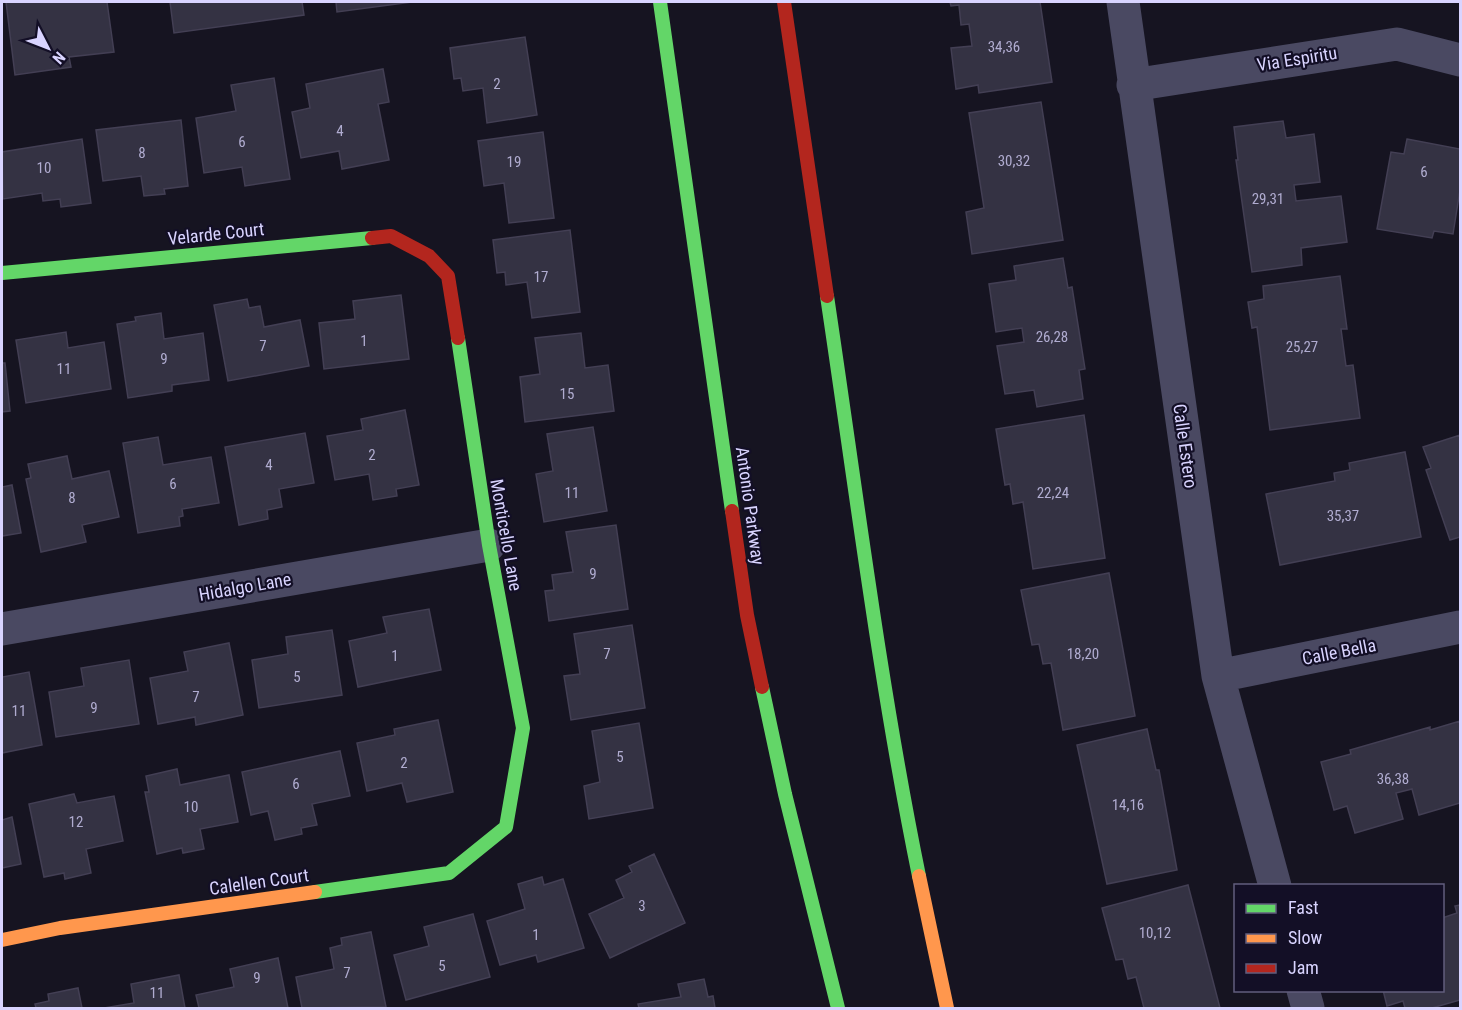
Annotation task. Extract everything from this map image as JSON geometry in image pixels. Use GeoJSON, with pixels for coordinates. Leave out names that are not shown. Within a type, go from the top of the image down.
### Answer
{"type":"FeatureCollection","features":[{"type":"Feature","properties":{"kind":"main road","name":"Antonio Parkway"},"geometry":{"type":"LineString","coordinates":[[660,2],[747,615],[785,794],[838,1008]]}},
{"type":"Feature","properties":{"kind":"main road"},"geometry":{"type":"LineString","coordinates":[[784,2],[866,561],[907,816],[947,1008]]}},
{"type":"Feature","properties":{"kind":"main road","name":"Velarde Court"},"geometry":{"type":"LineString","coordinates":[[2,273],[391,236],[429,256]]}},
{"type":"Feature","properties":{"kind":"main road","name":"Monticello Lane"},"geometry":{"type":"LineString","coordinates":[[429,256],[448,276],[489,545],[523,728],[506,827]]}},
{"type":"Feature","properties":{"kind":"main road","name":"Calellen Court"},"geometry":{"type":"LineString","coordinates":[[2,940],[60,928],[450,873],[506,827]]}},
{"type":"Feature","properties":{"kind":"street","name":"Calle Estero"},"geometry":{"type":"LineString","coordinates":[[1123,2],[1218,676],[1275,884]]}},
{"type":"Feature","properties":{"kind":"street","name":"Via Espiritu"},"geometry":{"type":"LineString","coordinates":[[1133,85],[1397,44],[1461,60]]}},
{"type":"Feature","properties":{"kind":"street","name":"Hidalgo Lane"},"geometry":{"type":"LineString","coordinates":[[2,629],[489,545]]}},
{"type":"Feature","properties":{"kind":"street","name":"Calle Bella"},"geometry":{"type":"LineString","coordinates":[[1218,676],[1461,627]]}},
{"type":"Feature","properties":{"kind":"street"},"geometry":{"type":"LineString","coordinates":[[1304,992],[1308,1008]]}},
{"type":"Feature","properties":{"kind":"building"},"geometry":{"type":"Polygon","coordinates":[[[6,2],[107,2],[114,52],[69,57],[71,67],[15,75],[6,2]]]}},
{"type":"Feature","properties":{"kind":"building"},"geometry":{"type":"Polygon","coordinates":[[[170,2],[302,2],[304,15],[174,33],[170,2]]]}},
{"type":"Feature","properties":{"kind":"building"},"geometry":{"type":"Polygon","coordinates":[[[336,2],[412,2],[337,12],[336,2]]]}},
{"type":"Feature","properties":{"kind":"building"},"geometry":{"type":"Polygon","coordinates":[[[950,2],[1040,2],[1052,82],[979,93],[978,85],[956,89],[951,48],[972,46],[969,24],[961,25],[959,5],[951,6],[950,2]]]}},
{"type":"Feature","properties":{"kind":"building"},"geometry":{"type":"Polygon","coordinates":[[[525,37],[537,115],[487,123],[483,88],[463,91],[461,78],[454,79],[450,48],[525,37]]]}},
{"type":"Feature","properties":{"kind":"building"},"geometry":{"type":"Polygon","coordinates":[[[383,69],[389,102],[378,104],[389,160],[342,169],[339,151],[301,158],[292,112],[310,108],[306,84],[383,69]]]}},
{"type":"Feature","properties":{"kind":"building"},"geometry":{"type":"Polygon","coordinates":[[[274,78],[290,179],[245,186],[242,167],[204,173],[196,118],[236,111],[231,85],[274,78]]]}},
{"type":"Feature","properties":{"kind":"building"},"geometry":{"type":"Polygon","coordinates":[[[1041,102],[1063,240],[972,254],[966,212],[984,208],[969,113],[1041,102]]]}},
{"type":"Feature","properties":{"kind":"building"},"geometry":{"type":"Polygon","coordinates":[[[181,120],[188,186],[164,189],[165,194],[144,196],[141,176],[103,181],[96,130],[181,120]]]}},
{"type":"Feature","properties":{"kind":"building"},"geometry":{"type":"Polygon","coordinates":[[[1283,121],[1286,138],[1314,134],[1320,182],[1294,185],[1296,201],[1341,196],[1347,242],[1301,248],[1302,265],[1252,272],[1236,160],[1238,160],[1234,127],[1283,121]]]}},
{"type":"Feature","properties":{"kind":"building"},"geometry":{"type":"Polygon","coordinates":[[[543,132],[554,218],[509,223],[504,183],[484,186],[478,141],[543,132]]]}},
{"type":"Feature","properties":{"kind":"building"},"geometry":{"type":"Polygon","coordinates":[[[82,139],[91,203],[61,207],[60,199],[43,201],[42,193],[3,199],[2,152],[82,139]]]}},
{"type":"Feature","properties":{"kind":"building"},"geometry":{"type":"Polygon","coordinates":[[[1407,139],[1460,149],[1460,190],[1453,234],[1434,231],[1432,238],[1377,229],[1391,152],[1404,154],[1407,139]]]}},
{"type":"Feature","properties":{"kind":"building"},"geometry":{"type":"Polygon","coordinates":[[[570,230],[580,312],[532,318],[527,282],[506,285],[505,272],[497,273],[493,240],[570,230]]]}},
{"type":"Feature","properties":{"kind":"building"},"geometry":{"type":"Polygon","coordinates":[[[1063,258],[1068,288],[1072,287],[1085,369],[1079,370],[1083,399],[1037,407],[1034,390],[1005,394],[997,346],[1024,342],[1022,328],[996,332],[989,284],[1016,280],[1014,266],[1063,258]]]}},
{"type":"Feature","properties":{"kind":"building"},"geometry":{"type":"Polygon","coordinates":[[[1340,276],[1347,329],[1341,329],[1346,366],[1353,365],[1360,418],[1270,430],[1257,327],[1252,328],[1248,302],[1264,299],[1263,286],[1340,276]]]}},
{"type":"Feature","properties":{"kind":"building"},"geometry":{"type":"Polygon","coordinates":[[[401,295],[409,359],[324,369],[319,323],[355,319],[353,301],[401,295]]]}},
{"type":"Feature","properties":{"kind":"building"},"geometry":{"type":"Polygon","coordinates":[[[247,299],[249,308],[260,306],[264,327],[300,320],[309,366],[228,381],[214,305],[247,299]]]}},
{"type":"Feature","properties":{"kind":"building"},"geometry":{"type":"Polygon","coordinates":[[[161,313],[164,339],[203,333],[209,380],[172,385],[172,391],[128,398],[117,324],[136,321],[135,317],[161,313]]]}},
{"type":"Feature","properties":{"kind":"building"},"geometry":{"type":"Polygon","coordinates":[[[66,332],[68,348],[104,342],[111,389],[26,403],[16,340],[66,332]]]}},
{"type":"Feature","properties":{"kind":"building"},"geometry":{"type":"Polygon","coordinates":[[[581,333],[585,368],[608,365],[614,411],[525,422],[520,377],[540,374],[535,338],[581,333]]]}},
{"type":"Feature","properties":{"kind":"building"},"geometry":{"type":"Polygon","coordinates":[[[2,363],[5,363],[10,411],[2,412],[2,363]]]}},
{"type":"Feature","properties":{"kind":"building"},"geometry":{"type":"Polygon","coordinates":[[[405,410],[419,485],[396,489],[397,496],[373,500],[369,474],[335,480],[327,436],[363,430],[361,419],[405,410]]]}},
{"type":"Feature","properties":{"kind":"building"},"geometry":{"type":"Polygon","coordinates":[[[1084,415],[1105,558],[1033,569],[1023,502],[1013,504],[1010,484],[1005,485],[996,429],[1084,415]]]}},
{"type":"Feature","properties":{"kind":"building"},"geometry":{"type":"Polygon","coordinates":[[[593,427],[607,511],[544,522],[536,474],[553,471],[547,434],[593,427]]]}},
{"type":"Feature","properties":{"kind":"building"},"geometry":{"type":"Polygon","coordinates":[[[305,433],[314,483],[279,489],[282,507],[267,510],[268,519],[239,525],[225,447],[305,433]]]}},
{"type":"Feature","properties":{"kind":"building"},"geometry":{"type":"Polygon","coordinates":[[[1460,435],[1460,537],[1450,540],[1426,470],[1431,468],[1423,447],[1460,435]]]}},
{"type":"Feature","properties":{"kind":"building"},"geometry":{"type":"Polygon","coordinates":[[[158,437],[163,465],[211,457],[219,503],[182,509],[183,516],[179,517],[180,526],[138,533],[123,443],[158,437]]]}},
{"type":"Feature","properties":{"kind":"building"},"geometry":{"type":"Polygon","coordinates":[[[1405,452],[1421,537],[1280,565],[1266,494],[1335,481],[1334,473],[1350,470],[1349,463],[1405,452]]]}},
{"type":"Feature","properties":{"kind":"building"},"geometry":{"type":"Polygon","coordinates":[[[67,456],[72,479],[109,471],[119,517],[82,525],[86,542],[41,552],[26,479],[31,478],[28,464],[67,456]]]}},
{"type":"Feature","properties":{"kind":"building"},"geometry":{"type":"Polygon","coordinates":[[[12,485],[21,533],[2,536],[2,487],[12,485]]]}},
{"type":"Feature","properties":{"kind":"building"},"geometry":{"type":"Polygon","coordinates":[[[616,525],[628,609],[549,621],[545,591],[554,590],[552,575],[573,572],[566,532],[616,525]]]}},
{"type":"Feature","properties":{"kind":"building"},"geometry":{"type":"Polygon","coordinates":[[[1109,573],[1135,716],[1063,730],[1051,663],[1043,664],[1039,644],[1032,645],[1021,590],[1109,573]]]}},
{"type":"Feature","properties":{"kind":"building"},"geometry":{"type":"Polygon","coordinates":[[[429,609],[441,670],[358,687],[349,641],[387,633],[383,617],[429,609]]]}},
{"type":"Feature","properties":{"kind":"building"},"geometry":{"type":"Polygon","coordinates":[[[632,625],[645,708],[571,720],[564,676],[580,674],[574,634],[632,625]]]}},
{"type":"Feature","properties":{"kind":"building"},"geometry":{"type":"Polygon","coordinates":[[[332,630],[342,695],[259,708],[252,660],[288,654],[286,637],[332,630]]]}},
{"type":"Feature","properties":{"kind":"building"},"geometry":{"type":"Polygon","coordinates":[[[229,643],[243,715],[196,725],[195,717],[158,724],[150,678],[188,671],[184,652],[229,643]]]}},
{"type":"Feature","properties":{"kind":"building"},"geometry":{"type":"Polygon","coordinates":[[[129,660],[139,724],[56,737],[49,692],[84,686],[81,668],[129,660]]]}},
{"type":"Feature","properties":{"kind":"building"},"geometry":{"type":"Polygon","coordinates":[[[29,672],[42,745],[2,753],[2,677],[29,672]]]}},
{"type":"Feature","properties":{"kind":"building"},"geometry":{"type":"Polygon","coordinates":[[[438,720],[453,792],[407,802],[402,783],[367,791],[357,743],[395,735],[394,729],[438,720]]]}},
{"type":"Feature","properties":{"kind":"building"},"geometry":{"type":"Polygon","coordinates":[[[1460,721],[1460,803],[1419,815],[1412,789],[1396,793],[1403,819],[1355,833],[1347,806],[1334,810],[1321,762],[1351,754],[1350,750],[1430,727],[1430,730],[1460,721]]]}},
{"type":"Feature","properties":{"kind":"building"},"geometry":{"type":"Polygon","coordinates":[[[639,723],[653,808],[589,819],[584,786],[600,782],[592,731],[639,723]]]}},
{"type":"Feature","properties":{"kind":"building"},"geometry":{"type":"Polygon","coordinates":[[[1147,729],[1156,770],[1159,770],[1177,870],[1107,884],[1077,745],[1147,729]]]}},
{"type":"Feature","properties":{"kind":"building"},"geometry":{"type":"Polygon","coordinates":[[[340,751],[350,796],[312,804],[317,825],[301,828],[302,834],[275,840],[268,811],[251,815],[242,772],[340,751]]]}},
{"type":"Feature","properties":{"kind":"building"},"geometry":{"type":"Polygon","coordinates":[[[177,769],[180,785],[229,775],[238,822],[200,829],[204,849],[183,853],[182,848],[157,854],[145,792],[149,792],[146,776],[177,769]]]}},
{"type":"Feature","properties":{"kind":"building"},"geometry":{"type":"Polygon","coordinates":[[[74,794],[77,803],[114,796],[123,841],[86,849],[91,873],[65,879],[64,873],[44,877],[29,804],[74,794]]]}},
{"type":"Feature","properties":{"kind":"building"},"geometry":{"type":"Polygon","coordinates":[[[12,817],[21,864],[2,868],[2,820],[12,817]]]}},
{"type":"Feature","properties":{"kind":"building"},"geometry":{"type":"Polygon","coordinates":[[[654,854],[685,923],[610,958],[589,914],[624,898],[616,880],[632,872],[629,866],[654,854]]]}},
{"type":"Feature","properties":{"kind":"building"},"geometry":{"type":"Polygon","coordinates":[[[542,877],[544,885],[563,879],[584,948],[538,962],[536,955],[500,965],[487,921],[525,909],[518,884],[542,877]]]}},
{"type":"Feature","properties":{"kind":"building"},"geometry":{"type":"Polygon","coordinates":[[[1188,885],[1220,1008],[1144,1008],[1136,977],[1128,979],[1123,959],[1116,960],[1102,908],[1188,885]]]}},
{"type":"Feature","properties":{"kind":"building"},"geometry":{"type":"Polygon","coordinates":[[[1460,905],[1460,1000],[1432,1008],[1405,1008],[1403,1001],[1387,1006],[1384,992],[1444,992],[1444,917],[1457,913],[1455,906],[1460,905]]]}},
{"type":"Feature","properties":{"kind":"building"},"geometry":{"type":"Polygon","coordinates":[[[473,914],[490,977],[406,1000],[394,955],[429,946],[424,927],[473,914]]]}},
{"type":"Feature","properties":{"kind":"building"},"geometry":{"type":"Polygon","coordinates":[[[371,932],[386,1007],[302,1008],[296,977],[334,969],[330,948],[342,945],[341,938],[371,932]]]}},
{"type":"Feature","properties":{"kind":"building"},"geometry":{"type":"Polygon","coordinates":[[[278,958],[288,1008],[199,1008],[196,995],[234,987],[230,969],[278,958]]]}},
{"type":"Feature","properties":{"kind":"building"},"geometry":{"type":"Polygon","coordinates":[[[179,975],[185,1008],[104,1008],[134,1003],[131,984],[179,975]]]}},
{"type":"Feature","properties":{"kind":"building"},"geometry":{"type":"Polygon","coordinates":[[[704,979],[708,997],[713,996],[715,1008],[639,1008],[638,1004],[681,997],[678,984],[704,979]]]}},
{"type":"Feature","properties":{"kind":"building"},"geometry":{"type":"Polygon","coordinates":[[[78,988],[82,1008],[36,1008],[35,1004],[49,1001],[48,994],[78,988]]]}},
{"type":"Feature","properties":{"kind":"traffic: fast"},"geometry":{"type":"LineString","coordinates":[[660,2],[732,511]]}},
{"type":"Feature","properties":{"kind":"traffic: fast"},"geometry":{"type":"LineString","coordinates":[[2,273],[372,238]]}},
{"type":"Feature","properties":{"kind":"traffic: fast"},"geometry":{"type":"LineString","coordinates":[[827,296],[880,660],[919,876]]}},
{"type":"Feature","properties":{"kind":"traffic: fast"},"geometry":{"type":"LineString","coordinates":[[315,892],[449,873],[506,827],[523,728],[489,545],[458,338]]}},
{"type":"Feature","properties":{"kind":"traffic: fast"},"geometry":{"type":"LineString","coordinates":[[762,687],[785,794],[838,1008]]}},
{"type":"Feature","properties":{"kind":"traffic: slow"},"geometry":{"type":"LineString","coordinates":[[919,876],[947,1008]]}},
{"type":"Feature","properties":{"kind":"traffic: slow"},"geometry":{"type":"LineString","coordinates":[[2,940],[60,928],[315,892]]}},
{"type":"Feature","properties":{"kind":"traffic: jam"},"geometry":{"type":"LineString","coordinates":[[784,2],[827,296]]}},
{"type":"Feature","properties":{"kind":"traffic: jam"},"geometry":{"type":"LineString","coordinates":[[372,238],[391,236],[429,256],[448,276],[458,338]]}},
{"type":"Feature","properties":{"kind":"traffic: jam"},"geometry":{"type":"LineString","coordinates":[[732,511],[747,615],[762,687]]}}]}
